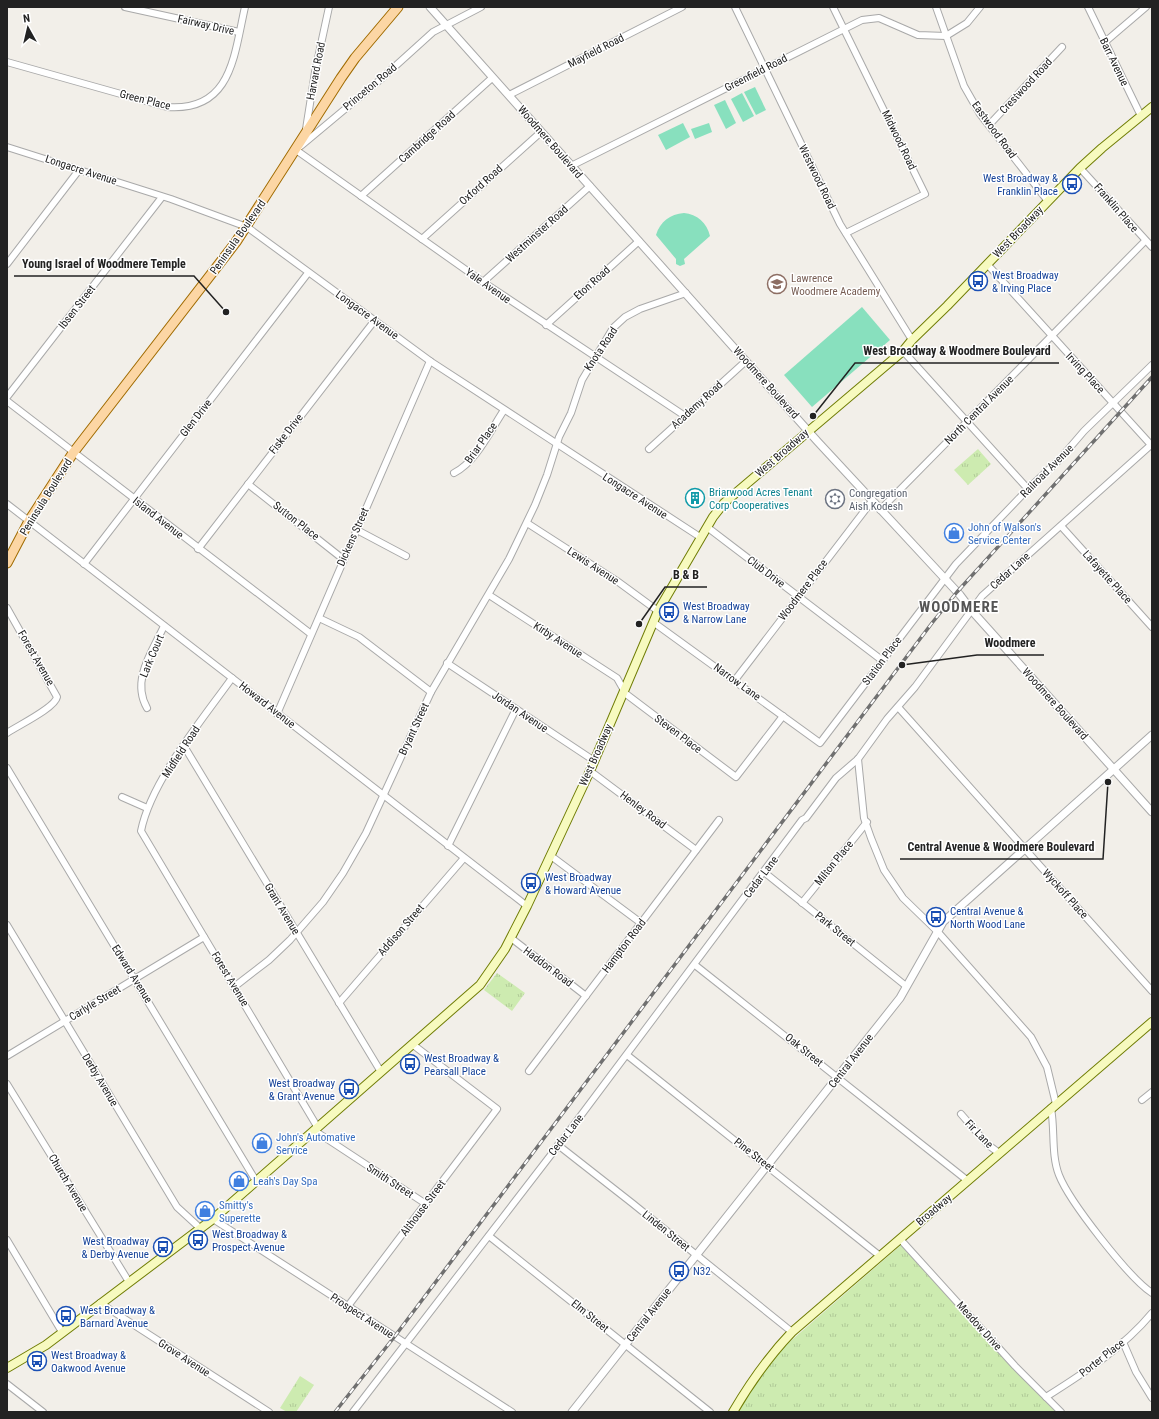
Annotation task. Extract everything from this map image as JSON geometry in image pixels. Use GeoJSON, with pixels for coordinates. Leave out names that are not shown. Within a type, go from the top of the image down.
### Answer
{"type":"FeatureCollection","features":[{"type":"Feature","properties":{"kind":"main road","name":"Peninsula Boulevard"},"geometry":{"type":"LineString","coordinates":[[7,563],[29,521],[73,453],[247,227],[355,58],[398,7]]}},
{"type":"Feature","properties":{"kind":"main road","name":"West Broadway"},"geometry":{"type":"LineString","coordinates":[[7,1368],[26,1357],[62,1332],[201,1229],[480,985],[496,964],[511,938],[551,856],[590,771],[593,760],[658,611],[700,538],[724,503],[903,351],[1047,200],[1102,148],[1152,107]]}},
{"type":"Feature","properties":{"kind":"main road","name":"Broadway"},"geometry":{"type":"LineString","coordinates":[[733,1412],[754,1378],[777,1348],[792,1332],[1152,1022]]}},
{"type":"Feature","properties":{"kind":"street","name":"Fairway Drive"},"geometry":{"type":"LineString","coordinates":[[125,7],[240,32]]}},
{"type":"Feature","properties":{"kind":"street","name":"Green Place"},"geometry":{"type":"LineString","coordinates":[[7,62],[167,107],[179,108],[192,106],[204,101],[220,88],[230,72],[245,7]]}},
{"type":"Feature","properties":{"kind":"street","name":"Harvard Road"},"geometry":{"type":"LineString","coordinates":[[305,135],[314,72],[329,7]]}},
{"type":"Feature","properties":{"kind":"street","name":"Woodmere Boulevard"},"geometry":{"type":"LineString","coordinates":[[430,7],[492,78],[509,95],[571,166],[880,510],[945,580],[1152,812]]}},
{"type":"Feature","properties":{"kind":"street","name":"Princeton Road"},"geometry":{"type":"LineString","coordinates":[[296,150],[381,79],[433,32],[481,7]]}},
{"type":"Feature","properties":{"kind":"street","name":"Mayfield Road"},"geometry":{"type":"LineString","coordinates":[[509,95],[682,7]]}},
{"type":"Feature","properties":{"kind":"street","name":"Westwood Road"},"geometry":{"type":"LineString","coordinates":[[735,7],[764,69],[846,233],[912,340]]}},
{"type":"Feature","properties":{"kind":"street","name":"Midwood Road"},"geometry":{"type":"LineString","coordinates":[[833,7],[925,194],[846,233]]}},
{"type":"Feature","properties":{"kind":"street","name":"Eastwood Road"},"geometry":{"type":"LineString","coordinates":[[936,7],[964,86],[980,114],[1047,200]]}},
{"type":"Feature","properties":{"kind":"street"},"geometry":{"type":"LineString","coordinates":[[946,36],[967,23],[980,7]]}},
{"type":"Feature","properties":{"kind":"street","name":"Barr Avenue"},"geometry":{"type":"LineString","coordinates":[[1088,7],[1141,116]]}},
{"type":"Feature","properties":{"kind":"street"},"geometry":{"type":"LineString","coordinates":[[1104,42],[1146,7]]}},
{"type":"Feature","properties":{"kind":"street","name":"Greenfield Road"},"geometry":{"type":"LineString","coordinates":[[571,166],[862,20],[879,18],[918,35],[946,36]]}},
{"type":"Feature","properties":{"kind":"street","name":"Crestwood Road"},"geometry":{"type":"LineString","coordinates":[[989,125],[1062,47]]}},
{"type":"Feature","properties":{"kind":"street","name":"Cambridge Road"},"geometry":{"type":"LineString","coordinates":[[361,196],[492,78]]}},
{"type":"Feature","properties":{"kind":"street","name":"Oxford Road"},"geometry":{"type":"LineString","coordinates":[[422,239],[541,132]]}},
{"type":"Feature","properties":{"kind":"street","name":"Longacre Avenue"},"geometry":{"type":"LineString","coordinates":[[7,146],[162,197],[247,227],[308,273],[430,360],[700,538]]}},
{"type":"Feature","properties":{"kind":"street","name":"Yale Avenue"},"geometry":{"type":"LineString","coordinates":[[296,150],[483,282],[595,358],[685,416]]}},
{"type":"Feature","properties":{"kind":"street","name":"Franklin Place"},"geometry":{"type":"LineString","coordinates":[[1080,168],[1152,247]]}},
{"type":"Feature","properties":{"kind":"street"},"geometry":{"type":"LineString","coordinates":[[7,264],[79,170]]}},
{"type":"Feature","properties":{"kind":"street","name":"Westminster Road"},"geometry":{"type":"LineString","coordinates":[[483,282],[590,186]]}},
{"type":"Feature","properties":{"kind":"street","name":"Ibsen Street"},"geometry":{"type":"LineString","coordinates":[[7,397],[162,197]]}},
{"type":"Feature","properties":{"kind":"street","name":"Eton Road"},"geometry":{"type":"LineString","coordinates":[[546,325],[639,241]]}},
{"type":"Feature","properties":{"kind":"street","name":"North Central Avenue"},"geometry":{"type":"LineString","coordinates":[[880,510],[967,421],[1052,338],[1145,241]]}},
{"type":"Feature","properties":{"kind":"street","name":"Irving Place"},"geometry":{"type":"LineString","coordinates":[[987,264],[1052,338],[1152,445]]}},
{"type":"Feature","properties":{"kind":"street","name":"Glen Drive"},"geometry":{"type":"LineString","coordinates":[[84,564],[308,273]]}},
{"type":"Feature","properties":{"kind":"street","name":"Knota Road"},"geometry":{"type":"LineString","coordinates":[[557,445],[559,437],[571,413],[582,380],[614,328],[625,317],[640,309],[686,293]]}},
{"type":"Feature","properties":{"kind":"street","name":"Fiske Drive"},"geometry":{"type":"LineString","coordinates":[[198,549],[375,320]]}},
{"type":"Feature","properties":{"kind":"street"},"geometry":{"type":"LineString","coordinates":[[903,351],[1028,489]]}},
{"type":"Feature","properties":{"kind":"street","name":"Dickens Street"},"geometry":{"type":"LineString","coordinates":[[277,714],[430,360]]}},
{"type":"Feature","properties":{"kind":"street","name":"Academy Road"},"geometry":{"type":"LineString","coordinates":[[649,449],[746,361]]}},
{"type":"Feature","properties":{"kind":"street","name":"Railroad Avenue"},"geometry":{"type":"LineString","coordinates":[[945,580],[956,564],[1028,489],[1060,459],[1084,431],[1152,365]]}},
{"type":"Feature","properties":{"kind":"street","name":"Island Avenue"},"geometry":{"type":"LineString","coordinates":[[7,402],[311,634]]}},
{"type":"Feature","properties":{"kind":"street","name":"Briar Place"},"geometry":{"type":"LineString","coordinates":[[454,473],[463,468],[472,459],[504,410]]}},
{"type":"Feature","properties":{"kind":"street","name":"Bryant Street"},"geometry":{"type":"LineString","coordinates":[[234,987],[270,960],[290,940],[323,902],[343,873],[366,833],[431,692],[489,595],[527,523],[557,445]]}},
{"type":"Feature","properties":{"kind":"street","name":"Cedar Lane"},"geometry":{"type":"LineString","coordinates":[[353,1412],[627,1055],[836,778],[858,759],[887,719],[915,688],[982,596],[1152,445]]}},
{"type":"Feature","properties":{"kind":"street","name":"Sutton Place"},"geometry":{"type":"LineString","coordinates":[[248,484],[344,558]]}},
{"type":"Feature","properties":{"kind":"street","name":"Woodmere Place"},"geometry":{"type":"LineString","coordinates":[[734,680],[872,501]]}},
{"type":"Feature","properties":{"kind":"street","name":"Howard Avenue"},"geometry":{"type":"LineString","coordinates":[[7,504],[527,906]]}},
{"type":"Feature","properties":{"kind":"street","name":"Lewis Avenue"},"geometry":{"type":"LineString","coordinates":[[527,523],[617,581],[658,611]]}},
{"type":"Feature","properties":{"kind":"street","name":"Lafayette Place"},"geometry":{"type":"LineString","coordinates":[[1061,526],[1152,627]]}},
{"type":"Feature","properties":{"kind":"street","name":"Club Drive"},"geometry":{"type":"LineString","coordinates":[[707,527],[883,661]]}},
{"type":"Feature","properties":{"kind":"street"},"geometry":{"type":"LineString","coordinates":[[356,530],[406,556]]}},
{"type":"Feature","properties":{"kind":"street","name":"Station Place"},"geometry":{"type":"LineString","coordinates":[[820,743],[945,580]]}},
{"type":"Feature","properties":{"kind":"street","name":"Kirby Avenue"},"geometry":{"type":"LineString","coordinates":[[489,595],[617,678],[625,688]]}},
{"type":"Feature","properties":{"kind":"street","name":"Forest Avenue"},"geometry":{"type":"LineString","coordinates":[[7,608],[56,692],[57,701],[7,733]]}},
{"type":"Feature","properties":{"kind":"street"},"geometry":{"type":"LineString","coordinates":[[319,618],[359,637],[431,692]]}},
{"type":"Feature","properties":{"kind":"street","name":"Narrow Lane"},"geometry":{"type":"LineString","coordinates":[[653,622],[820,743]]}},
{"type":"Feature","properties":{"kind":"street","name":"Lark Court"},"geometry":{"type":"LineString","coordinates":[[147,708],[140,686],[141,676],[164,626]]}},
{"type":"Feature","properties":{"kind":"street","name":"Jordan Avenue"},"geometry":{"type":"LineString","coordinates":[[447,663],[593,760]]}},
{"type":"Feature","properties":{"kind":"street","name":"Midfield Road"},"geometry":{"type":"LineString","coordinates":[[140,831],[146,808],[184,746],[232,678]]}},
{"type":"Feature","properties":{"kind":"street","name":"Steven Place"},"geometry":{"type":"LineString","coordinates":[[625,688],[626,694],[736,777],[783,716]]}},
{"type":"Feature","properties":{"kind":"street","name":"Wyckoff Place"},"geometry":{"type":"LineString","coordinates":[[898,707],[1152,990]]}},
{"type":"Feature","properties":{"kind":"street"},"geometry":{"type":"LineString","coordinates":[[448,846],[516,709]]}},
{"type":"Feature","properties":{"kind":"street","name":"Central Avenue"},"geometry":{"type":"LineString","coordinates":[[572,1412],[900,998],[937,931],[955,910],[1152,735]]}},
{"type":"Feature","properties":{"kind":"street","name":"Grant Avenue"},"geometry":{"type":"LineString","coordinates":[[184,746],[381,1072]]}},
{"type":"Feature","properties":{"kind":"street"},"geometry":{"type":"LineString","coordinates":[[858,759],[864,818],[867,822],[876,852],[892,882],[903,898],[937,931],[1031,1037],[1047,1067],[1054,1106],[1055,1159],[1058,1174],[1064,1186],[1100,1236],[1142,1286],[1152,1292]]}},
{"type":"Feature","properties":{"kind":"street","name":"Edward Avenue"},"geometry":{"type":"LineString","coordinates":[[7,768],[256,1181]]}},
{"type":"Feature","properties":{"kind":"street","name":"Henley Road"},"geometry":{"type":"LineString","coordinates":[[590,771],[696,850]]}},
{"type":"Feature","properties":{"kind":"street"},"geometry":{"type":"LineString","coordinates":[[122,797],[146,808]]}},
{"type":"Feature","properties":{"kind":"street","name":"Hampton Road"},"geometry":{"type":"LineString","coordinates":[[529,1071],[718,820]]}},
{"type":"Feature","properties":{"kind":"street","name":"Milton Place"},"geometry":{"type":"LineString","coordinates":[[802,903],[867,822]]}},
{"type":"Feature","properties":{"kind":"street","name":"Forest Avenue"},"geometry":{"type":"LineString","coordinates":[[140,831],[234,987],[316,1129]]}},
{"type":"Feature","properties":{"kind":"street"},"geometry":{"type":"LineString","coordinates":[[551,856],[641,923]]}},
{"type":"Feature","properties":{"kind":"street","name":"Addison Street"},"geometry":{"type":"LineString","coordinates":[[339,1003],[464,858]]}},
{"type":"Feature","properties":{"kind":"street","name":"Park Street"},"geometry":{"type":"LineString","coordinates":[[764,872],[906,986]]}},
{"type":"Feature","properties":{"kind":"street","name":"Derby Avenue"},"geometry":{"type":"LineString","coordinates":[[7,925],[177,1207],[201,1229]]}},
{"type":"Feature","properties":{"kind":"street","name":"Carlyle Street"},"geometry":{"type":"LineString","coordinates":[[7,1056],[204,937]]}},
{"type":"Feature","properties":{"kind":"street","name":"Haddon Road"},"geometry":{"type":"LineString","coordinates":[[511,938],[586,996]]}},
{"type":"Feature","properties":{"kind":"street","name":"Oak Street"},"geometry":{"type":"LineString","coordinates":[[695,964],[968,1181]]}},
{"type":"Feature","properties":{"kind":"street","name":"Althouse Street"},"geometry":{"type":"LineString","coordinates":[[348,1306],[497,1109],[412,1044]]}},
{"type":"Feature","properties":{"kind":"street","name":"Pine Street"},"geometry":{"type":"LineString","coordinates":[[627,1055],[880,1256]]}},
{"type":"Feature","properties":{"kind":"street","name":"Church Avenue"},"geometry":{"type":"LineString","coordinates":[[7,1084],[129,1282]]}},
{"type":"Feature","properties":{"kind":"street"},"geometry":{"type":"LineString","coordinates":[[1142,1100],[1152,1092]]}},
{"type":"Feature","properties":{"kind":"street","name":"Fir Lane"},"geometry":{"type":"LineString","coordinates":[[961,1114],[987,1144],[999,1153]]}},
{"type":"Feature","properties":{"kind":"street","name":"Smith Street"},"geometry":{"type":"LineString","coordinates":[[316,1129],[426,1204]]}},
{"type":"Feature","properties":{"kind":"street","name":"Linden Street"},"geometry":{"type":"LineString","coordinates":[[558,1145],[792,1332]]}},
{"type":"Feature","properties":{"kind":"street","name":"Prospect Avenue"},"geometry":{"type":"LineString","coordinates":[[213,1219],[512,1412]]}},
{"type":"Feature","properties":{"kind":"street","name":"Elm Street"},"geometry":{"type":"LineString","coordinates":[[489,1236],[710,1412]]}},
{"type":"Feature","properties":{"kind":"street","name":"Meadow Drive"},"geometry":{"type":"LineString","coordinates":[[900,1239],[1015,1366],[1061,1412]]}},
{"type":"Feature","properties":{"kind":"street"},"geometry":{"type":"LineString","coordinates":[[7,1240],[62,1332]]}},
{"type":"Feature","properties":{"kind":"street","name":"Grove Avenue"},"geometry":{"type":"LineString","coordinates":[[100,1303],[269,1412]]}},
{"type":"Feature","properties":{"kind":"street","name":"Porter Place"},"geometry":{"type":"LineString","coordinates":[[1046,1397],[1080,1376],[1122,1342],[1152,1313]]}},
{"type":"Feature","properties":{"kind":"street"},"geometry":{"type":"LineString","coordinates":[[1122,1342],[1136,1372],[1152,1398]]}},
{"type":"Feature","properties":{"kind":"street"},"geometry":{"type":"LineString","coordinates":[[7,1384],[44,1412]]}},
{"type":"Feature","properties":{"kind":"green space"},"geometry":{"type":"Polygon","coordinates":[[[755,87],[766,110],[756,115],[744,92],[755,87]]]}},
{"type":"Feature","properties":{"kind":"green space"},"geometry":{"type":"Polygon","coordinates":[[[742,93],[754,116],[743,122],[731,99],[742,93]]]}},
{"type":"Feature","properties":{"kind":"green space"},"geometry":{"type":"Polygon","coordinates":[[[725,100],[736,123],[726,129],[714,105],[725,100]]]}},
{"type":"Feature","properties":{"kind":"green space"},"geometry":{"type":"Polygon","coordinates":[[[683,123],[690,137],[666,150],[658,135],[683,123]]]}},
{"type":"Feature","properties":{"kind":"green space"},"geometry":{"type":"Polygon","coordinates":[[[709,123],[712,132],[695,139],[691,129],[709,123]]]}},
{"type":"Feature","properties":{"kind":"green space"},"geometry":{"type":"Polygon","coordinates":[[[684,213],[693,215],[701,220],[709,231],[710,236],[684,259],[685,264],[680,266],[676,264],[676,259],[656,235],[660,226],[666,220],[674,215],[684,213]]]}},
{"type":"Feature","properties":{"kind":"green space"},"geometry":{"type":"Polygon","coordinates":[[[862,307],[890,340],[812,407],[784,375],[862,307]]]}},
{"type":"Feature","properties":{"kind":"green space"},"geometry":{"type":"Polygon","coordinates":[[[978,449],[991,464],[968,485],[954,470],[978,449]]]}},
{"type":"Feature","properties":{"kind":"green space"},"geometry":{"type":"Polygon","coordinates":[[[497,973],[525,993],[512,1011],[484,990],[497,973]]]}},
{"type":"Feature","properties":{"kind":"green space"},"geometry":{"type":"Polygon","coordinates":[[[901,1245],[1057,1412],[736,1412],[757,1377],[778,1352],[901,1245]]]}},
{"type":"Feature","properties":{"kind":"green space"},"geometry":{"type":"Polygon","coordinates":[[[300,1376],[314,1385],[296,1412],[287,1412],[280,1408],[300,1376]]]}},
{"type":"Feature","properties":{"kind":"railway"},"geometry":{"type":"LineString","coordinates":[[335,1412],[395,1336],[932,623],[957,592],[1152,377]]}},
{"type":"Feature","properties":{"kind":"place","name":"West Broadway & Franklin Place"},"geometry":{"type":"Point","coordinates":[1072,184]}},
{"type":"Feature","properties":{"kind":"place","name":"West Broadway & Irving Place"},"geometry":{"type":"Point","coordinates":[978,281]}},
{"type":"Feature","properties":{"kind":"place","name":"Lawrence Woodmere Academy"},"geometry":{"type":"Point","coordinates":[777,284]}},
{"type":"Feature","properties":{"kind":"place","name":"Young Israel of Woodmere Temple"},"geometry":{"type":"Point","coordinates":[226,312]}},
{"type":"Feature","properties":{"kind":"place","name":"West Broadway & Woodmere Boulevard"},"geometry":{"type":"Point","coordinates":[813,416]}},
{"type":"Feature","properties":{"kind":"place","name":"Briarwood Acres Tenant Corp Cooperatives"},"geometry":{"type":"Point","coordinates":[695,498]}},
{"type":"Feature","properties":{"kind":"place","name":"Congregation Aish Kodesh"},"geometry":{"type":"Point","coordinates":[835,499]}},
{"type":"Feature","properties":{"kind":"place","name":"John of Walson's Service Center"},"geometry":{"type":"Point","coordinates":[954,533]}},
{"type":"Feature","properties":{"kind":"place","name":"West Broadway & Narrow Lane"},"geometry":{"type":"Point","coordinates":[669,612]}},
{"type":"Feature","properties":{"kind":"place","name":"B & B"},"geometry":{"type":"Point","coordinates":[639,624]}},
{"type":"Feature","properties":{"kind":"place","name":"Woodmere"},"geometry":{"type":"Point","coordinates":[902,665]}},
{"type":"Feature","properties":{"kind":"place","name":"Central Avenue & Woodmere Boulevard"},"geometry":{"type":"Point","coordinates":[1108,782]}},
{"type":"Feature","properties":{"kind":"place","name":"West Broadway & Howard Avenue"},"geometry":{"type":"Point","coordinates":[531,883]}},
{"type":"Feature","properties":{"kind":"place","name":"Central Avenue & North Wood Lane"},"geometry":{"type":"Point","coordinates":[936,917]}},
{"type":"Feature","properties":{"kind":"place","name":"West Broadway & Pearsall Place"},"geometry":{"type":"Point","coordinates":[410,1064]}},
{"type":"Feature","properties":{"kind":"place","name":"West Broadway & Grant Avenue"},"geometry":{"type":"Point","coordinates":[349,1089]}},
{"type":"Feature","properties":{"kind":"place","name":"John's Automative Service"},"geometry":{"type":"Point","coordinates":[262,1143]}},
{"type":"Feature","properties":{"kind":"place","name":"Leah's Day Spa"},"geometry":{"type":"Point","coordinates":[239,1181]}},
{"type":"Feature","properties":{"kind":"place","name":"Smitty's Superette"},"geometry":{"type":"Point","coordinates":[205,1211]}},
{"type":"Feature","properties":{"kind":"place","name":"West Broadway & Prospect Avenue"},"geometry":{"type":"Point","coordinates":[198,1240]}},
{"type":"Feature","properties":{"kind":"place","name":"West Broadway & Derby Avenue"},"geometry":{"type":"Point","coordinates":[163,1247]}},
{"type":"Feature","properties":{"kind":"place","name":"N32"},"geometry":{"type":"Point","coordinates":[679,1271]}},
{"type":"Feature","properties":{"kind":"place","name":"West Broadway & Barnard Avenue"},"geometry":{"type":"Point","coordinates":[66,1316]}},
{"type":"Feature","properties":{"kind":"place","name":"West Broadway & Oakwood Avenue"},"geometry":{"type":"Point","coordinates":[37,1361]}},
{"type":"Feature","properties":{"kind":"district","name":"WOODMERE"},"geometry":{"type":"Point","coordinates":[959,607]}}]}
